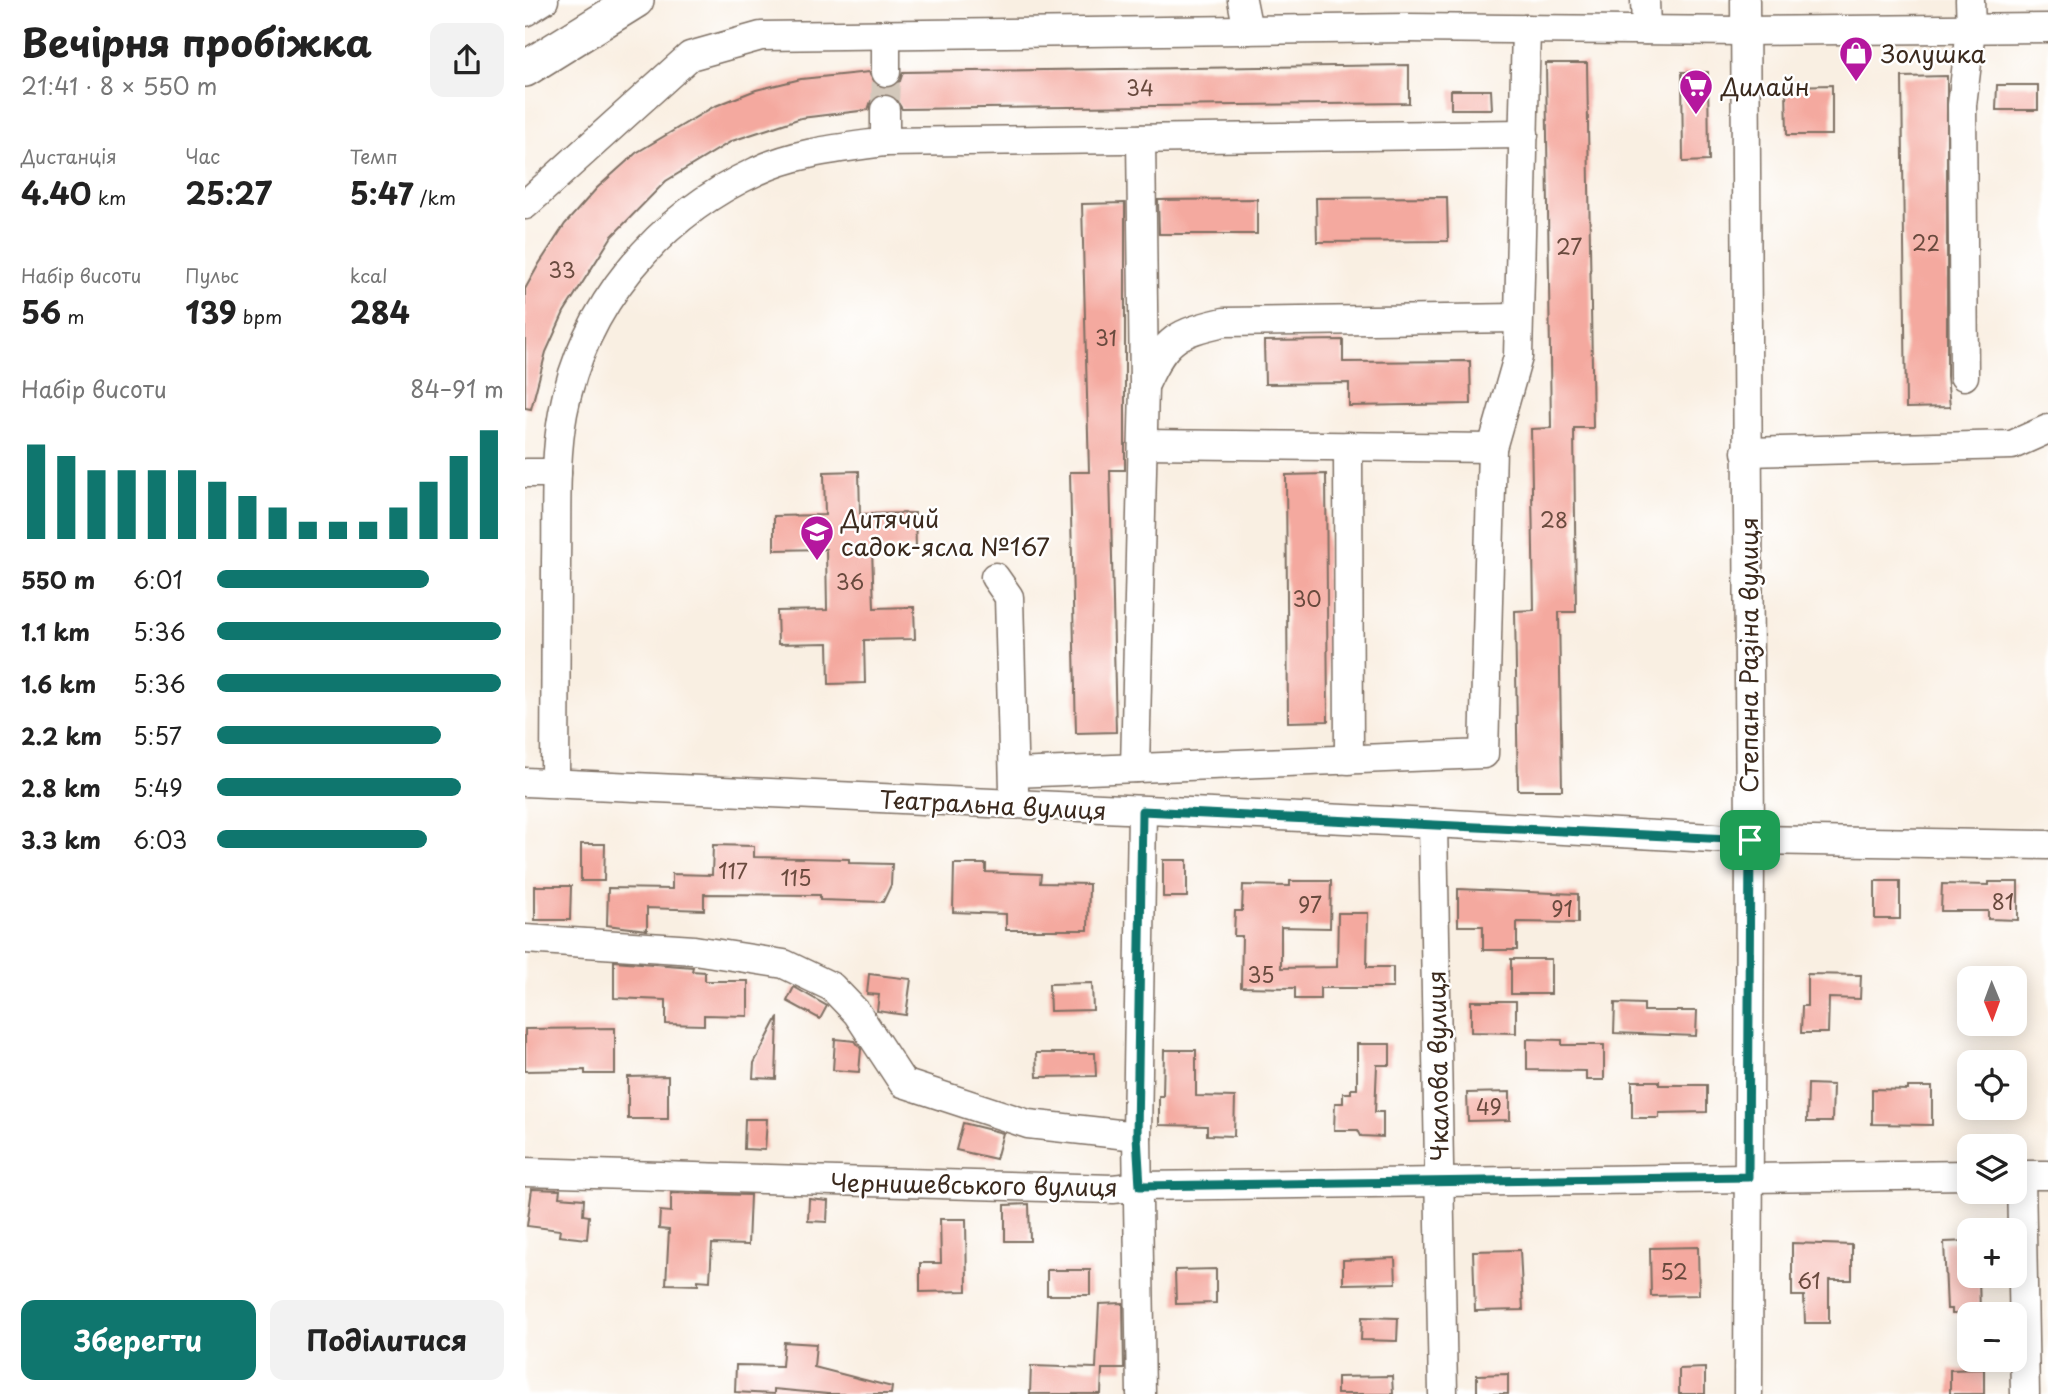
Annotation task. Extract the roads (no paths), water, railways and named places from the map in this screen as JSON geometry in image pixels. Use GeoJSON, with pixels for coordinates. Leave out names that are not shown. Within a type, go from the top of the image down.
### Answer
{"type":"FeatureCollection","features":[{"type":"Feature","properties":{"kind":"main road"},"geometry":{"type":"LineString","coordinates":[[525,69],[636,0]]}},
{"type":"Feature","properties":{"kind":"street"},"geometry":{"type":"LineString","coordinates":[[525,12],[544,0]]}},
{"type":"Feature","properties":{"kind":"street"},"geometry":{"type":"LineString","coordinates":[[1242,0],[1248,30]]}},
{"type":"Feature","properties":{"kind":"street"},"geometry":{"type":"LineString","coordinates":[[1645,0],[1646,30]]}},
{"type":"Feature","properties":{"kind":"street","name":"Степана Разіна вулиця"},"geometry":{"type":"LineString","coordinates":[[1745,0],[1750,840],[1748,1394]]}},
{"type":"Feature","properties":{"kind":"street"},"geometry":{"type":"LineString","coordinates":[[1964,376],[1962,105],[1971,29],[1970,0]]}},
{"type":"Feature","properties":{"kind":"street"},"geometry":{"type":"LineString","coordinates":[[1014,773],[1484,754],[1492,448],[1518,357],[1526,29]]}},
{"type":"Feature","properties":{"kind":"street"},"geometry":{"type":"LineString","coordinates":[[525,205],[691,56],[761,36],[1248,30],[2048,29]]}},
{"type":"Feature","properties":{"kind":"street"},"geometry":{"type":"LineString","coordinates":[[886,34],[886,72]]}},
{"type":"Feature","properties":{"kind":"street"},"geometry":{"type":"LineString","coordinates":[[885,110],[885,142]]}},
{"type":"Feature","properties":{"kind":"street"},"geometry":{"type":"LineString","coordinates":[[555,782],[557,473],[563,413],[580,353],[609,295],[650,244],[700,203],[758,170],[819,152],[885,142],[1524,134]]}},
{"type":"Feature","properties":{"kind":"street"},"geometry":{"type":"LineString","coordinates":[[1135,768],[1144,386],[1141,139]]}},
{"type":"Feature","properties":{"kind":"street"},"geometry":{"type":"LineString","coordinates":[[1144,386],[1160,351],[1191,330],[1224,323],[1518,318]]}},
{"type":"Feature","properties":{"kind":"street"},"geometry":{"type":"LineString","coordinates":[[1746,452],[2012,445],[2048,429]]}},
{"type":"Feature","properties":{"kind":"street"},"geometry":{"type":"LineString","coordinates":[[1143,444],[1492,448]]}},
{"type":"Feature","properties":{"kind":"street"},"geometry":{"type":"LineString","coordinates":[[1348,446],[1349,760]]}},
{"type":"Feature","properties":{"kind":"street"},"geometry":{"type":"LineString","coordinates":[[526,473],[557,473]]}},
{"type":"Feature","properties":{"kind":"street"},"geometry":{"type":"LineString","coordinates":[[995,577],[1009,597],[1014,806]]}},
{"type":"Feature","properties":{"kind":"street","name":"Театральна вулиця"},"geometry":{"type":"LineString","coordinates":[[525,782],[1014,806],[1433,822],[1750,840],[2048,845]]}},
{"type":"Feature","properties":{"kind":"street"},"geometry":{"type":"LineString","coordinates":[[1142,811],[1137,1136],[1142,1394]]}},
{"type":"Feature","properties":{"kind":"street","name":"Чкалова вулиця"},"geometry":{"type":"LineString","coordinates":[[1433,822],[1443,1394]]}},
{"type":"Feature","properties":{"kind":"street"},"geometry":{"type":"LineString","coordinates":[[525,939],[694,950],[784,964],[832,987],[857,1013],[903,1083],[1028,1124],[1137,1136]]}},
{"type":"Feature","properties":{"kind":"street","name":"Чернишевського вулиця"},"geometry":{"type":"LineString","coordinates":[[525,1172],[1113,1189],[1140,1186],[1957,1175]]}},
{"type":"Feature","properties":{"kind":"street"},"geometry":{"type":"LineString","coordinates":[[2025,1394],[2028,1175]]}},
{"type":"Feature","properties":{"kind":"tunnel"},"geometry":{"type":"LineString","coordinates":[[885,110],[886,72]]}},
{"type":"Feature","properties":{"kind":"place","name":"Золушка"},"geometry":{"type":"Point","coordinates":[1856,83]}},
{"type":"Feature","properties":{"kind":"place","name":"Дилайн"},"geometry":{"type":"Point","coordinates":[1696,116]}},
{"type":"Feature","properties":{"kind":"place","name":"Дитячий садок-ясла №167"},"geometry":{"type":"Point","coordinates":[817,562]}}]}
